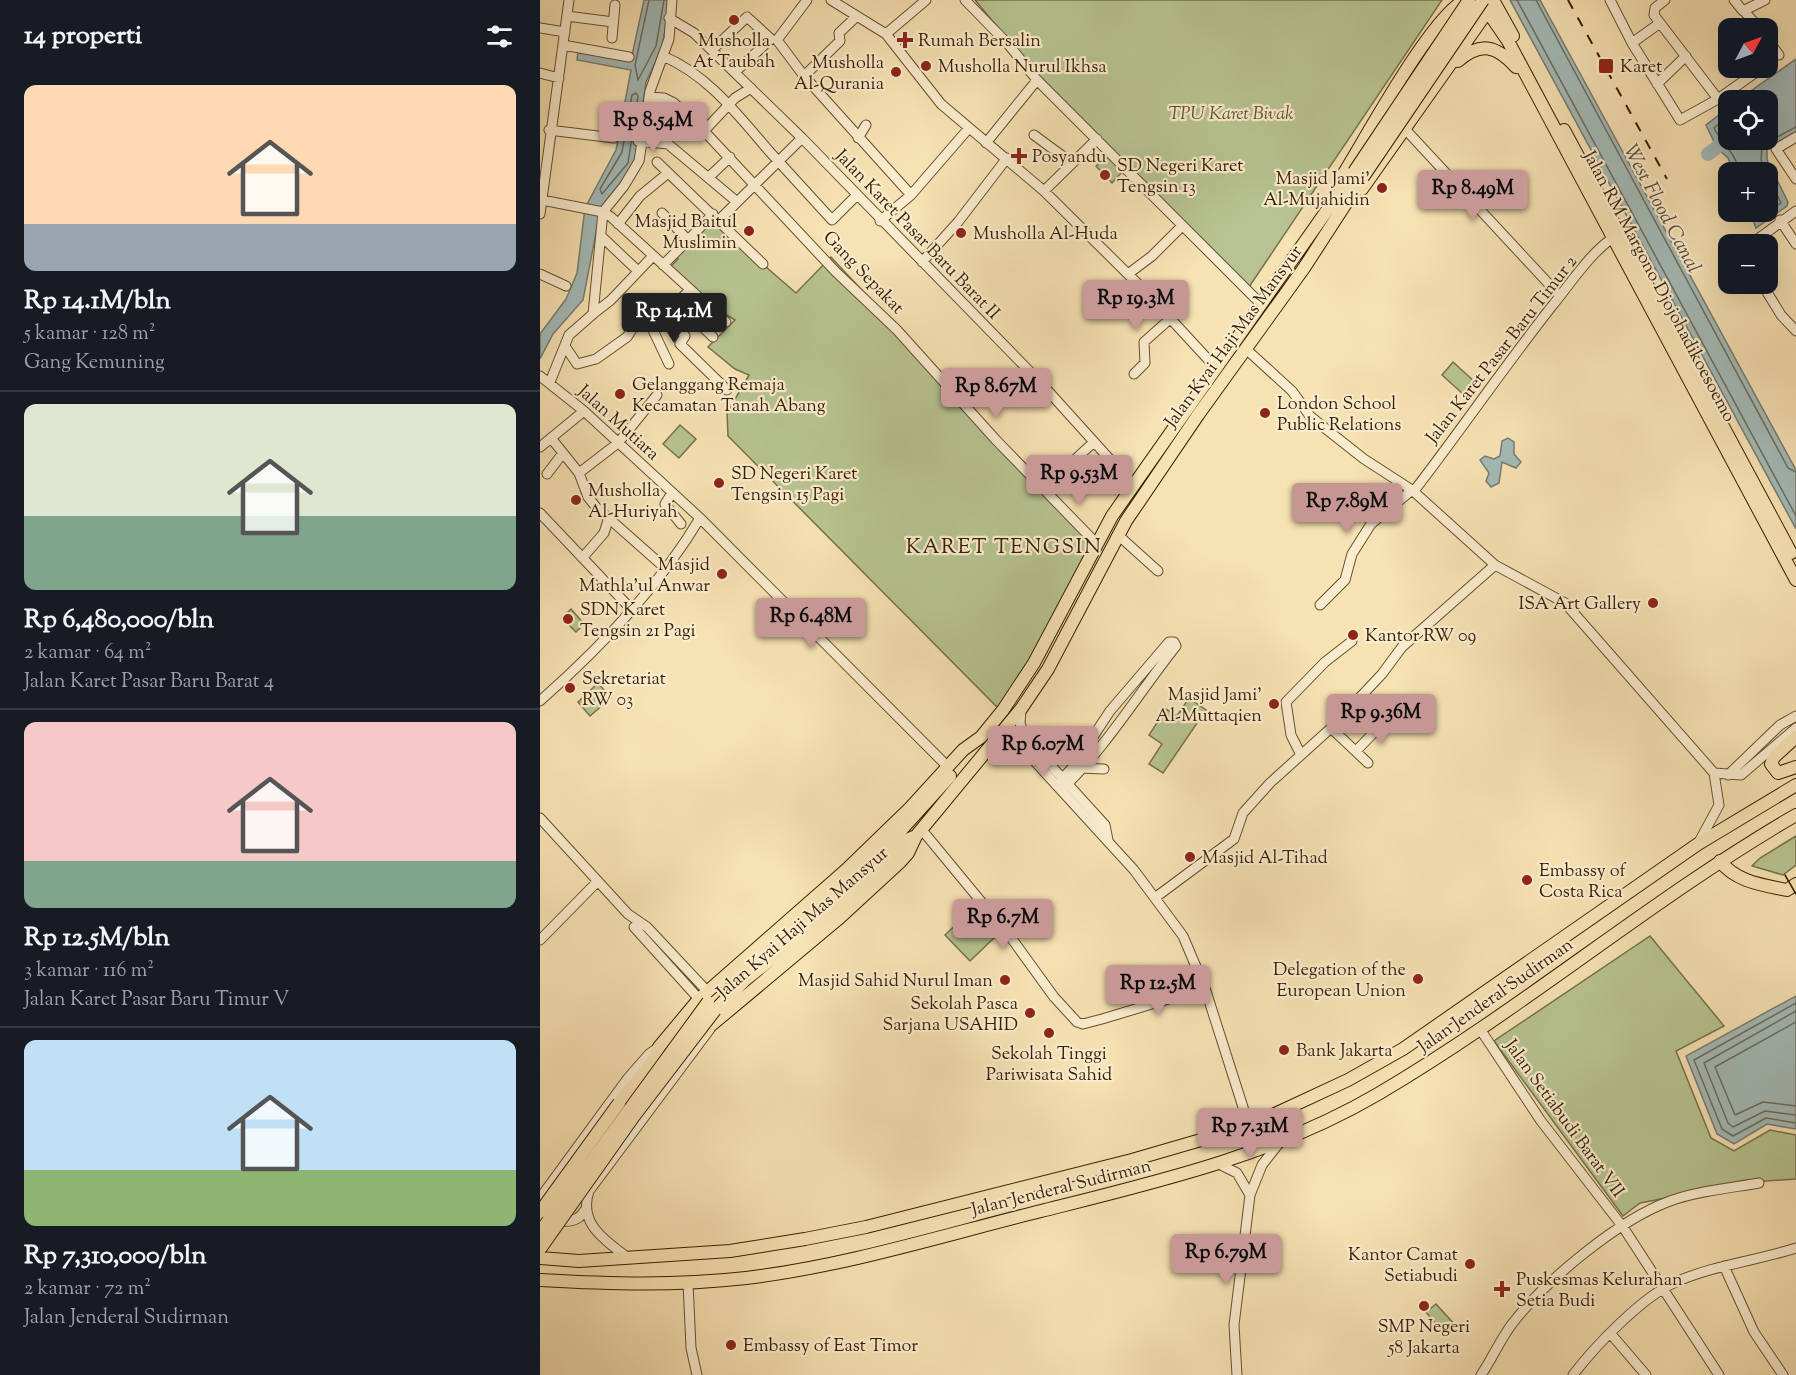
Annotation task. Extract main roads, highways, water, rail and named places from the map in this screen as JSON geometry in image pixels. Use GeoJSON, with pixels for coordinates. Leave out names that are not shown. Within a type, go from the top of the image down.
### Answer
{"type":"FeatureCollection","features":[{"type":"Feature","properties":{"kind":"main road"},"geometry":{"type":"LineString","coordinates":[[1446,16],[1450,0]]}},
{"type":"Feature","properties":{"kind":"main road","name":"Jalan Kyai Haji Mas Mansyur"},"geometry":{"type":"LineString","coordinates":[[1310,234],[1318,216],[1412,64],[1446,16],[1467,0]]}},
{"type":"Feature","properties":{"kind":"main road","name":"Jalan Kyai Haji Mas Mansyur"},"geometry":{"type":"LineString","coordinates":[[622,1106],[723,1013],[790,960],[886,876],[909,853],[919,833],[1021,709],[1054,658],[1118,535],[1165,462],[1338,217],[1359,174],[1467,0]]}},
{"type":"Feature","properties":{"kind":"main road","name":"Jalan Kyai Haji Mas Mansyur"},"geometry":{"type":"LineString","coordinates":[[622,1106],[653,1061],[659,1047],[703,995],[846,870],[963,750],[981,737],[1034,663],[1096,543],[1133,485],[1310,234],[1359,174],[1489,2]]}},
{"type":"Feature","properties":{"kind":"main road","name":"Jalan Kyai Haji Mas Mansyur"},"geometry":{"type":"LineString","coordinates":[[1338,217],[1352,203],[1445,74],[1469,39],[1489,2]]}},
{"type":"Feature","properties":{"kind":"main road","name":"Jalan RM Margono Djojohadikoesoemo"},"geometry":{"type":"LineString","coordinates":[[1489,2],[1530,84],[1617,235],[1796,580]]}},
{"type":"Feature","properties":{"kind":"main road","name":"Jalan RM Margono Djojohadikoesoemo"},"geometry":{"type":"LineString","coordinates":[[1489,2],[1796,562]]}},
{"type":"Feature","properties":{"kind":"main road"},"geometry":{"type":"LineString","coordinates":[[1412,64],[1425,58],[1446,28],[1454,21],[1465,24],[1469,39],[1478,31],[1486,29],[1508,41]]}},
{"type":"Feature","properties":{"kind":"main road"},"geometry":{"type":"LineString","coordinates":[[1445,74],[1472,51],[1488,47],[1504,54],[1530,84]]}},
{"type":"Feature","properties":{"kind":"main road"},"geometry":{"type":"LineString","coordinates":[[540,1249],[634,1116],[715,1010],[745,980],[832,910],[889,852],[981,737]]}},
{"type":"Feature","properties":{"kind":"main road"},"geometry":{"type":"LineString","coordinates":[[1796,737],[1771,762],[1776,772],[1796,767]]}},
{"type":"Feature","properties":{"kind":"main road","name":"Jalan Jenderal Sudirman"},"geometry":{"type":"LineString","coordinates":[[540,1258],[587,1260],[741,1250],[866,1227],[1132,1160],[1249,1126],[1348,1080],[1403,1048],[1698,844],[1796,785]]}},
{"type":"Feature","properties":{"kind":"main road","name":"Jalan Jenderal Sudirman"},"geometry":{"type":"LineString","coordinates":[[540,1280],[616,1285],[688,1283],[746,1278],[848,1259],[1130,1189],[1219,1164],[1280,1142],[1377,1095],[1480,1029],[1720,861],[1796,815]]}},
{"type":"Feature","properties":{"kind":"main road"},"geometry":{"type":"LineString","coordinates":[[540,1232],[708,1002],[889,852],[919,833]]}},
{"type":"Feature","properties":{"kind":"main road"},"geometry":{"type":"LineString","coordinates":[[1720,861],[1739,878],[1775,888],[1795,878]]}},
{"type":"Feature","properties":{"kind":"main road"},"geometry":{"type":"LineString","coordinates":[[540,1212],[622,1106]]}},
{"type":"Feature","properties":{"kind":"main road"},"geometry":{"type":"LineString","coordinates":[[540,1225],[622,1106]]}},
{"type":"Feature","properties":{"kind":"main road","name":"Jalan Jenderal Sudirman"},"geometry":{"type":"LineString","coordinates":[[540,1249],[587,1260]]}},
{"type":"Feature","properties":{"kind":"main road","name":"Jalan Jenderal Sudirman"},"geometry":{"type":"LineString","coordinates":[[540,1288],[563,1283]]}},
{"type":"Feature","properties":{"kind":"water"},"geometry":{"type":"Polygon","coordinates":[[[644,0],[670,0],[662,48],[646,82],[634,166],[601,207],[583,300],[553,334],[540,359],[540,334],[566,299],[577,273],[585,208],[616,150],[631,70],[577,60],[578,52],[631,60],[644,0]]]}},
{"type":"Feature","properties":{"kind":"water"},"geometry":{"type":"Polygon","coordinates":[[[1510,0],[1540,0],[1796,470],[1796,529],[1510,0]]]}},
{"type":"Feature","properties":{"kind":"water"},"geometry":{"type":"Polygon","coordinates":[[[1796,59],[1796,132],[1778,142],[1778,90],[1752,90],[1769,78],[1778,78],[1778,72],[1796,59]]]}},
{"type":"Feature","properties":{"kind":"water"},"geometry":{"type":"Polygon","coordinates":[[[1718,116],[1718,149],[1717,148],[1706,125],[1718,116]]]}},
{"type":"Feature","properties":{"kind":"water"},"geometry":{"type":"Polygon","coordinates":[[[1719,150],[1767,150],[1768,162],[1730,162],[1719,150]]]}},
{"type":"Feature","properties":{"kind":"water"},"geometry":{"type":"Polygon","coordinates":[[[1778,182],[1788,202],[1787,206],[1778,212],[1778,182]]]}},
{"type":"Feature","properties":{"kind":"water"},"geometry":{"type":"Polygon","coordinates":[[[1754,222],[1764,222],[1756,228],[1754,222]]]}},
{"type":"Feature","properties":{"kind":"water"},"geometry":{"type":"Polygon","coordinates":[[[1508,438],[1514,442],[1514,454],[1521,462],[1516,468],[1502,462],[1499,483],[1491,487],[1486,481],[1489,473],[1480,460],[1485,456],[1494,459],[1500,456],[1502,441],[1508,438]]]}},
{"type":"Feature","properties":{"kind":"water"},"geometry":{"type":"Polygon","coordinates":[[[1796,996],[1796,1129],[1767,1124],[1734,1144],[1717,1134],[1686,1056],[1796,996]]]}},
{"type":"Feature","properties":{"kind":"waterway"},"geometry":{"type":"LineString","coordinates":[[1708,154],[1718,146]]}},
{"type":"Feature","properties":{"kind":"tram line"},"geometry":{"type":"LineString","coordinates":[[1785,875],[1796,894]]}},
{"type":"Feature","properties":{"kind":"railway"},"geometry":{"type":"LineString","coordinates":[[1568,0],[1667,179]]}},
{"type":"Feature","properties":{"kind":"place","name":"Musholla At Taubah"},"geometry":{"type":"Point","coordinates":[734,20]}},
{"type":"Feature","properties":{"kind":"place","name":"Rumah Bersalin"},"geometry":{"type":"Point","coordinates":[905,40]}},
{"type":"Feature","properties":{"kind":"place","name":"Musholla Nurul Ikhsa"},"geometry":{"type":"Point","coordinates":[926,66]}},
{"type":"Feature","properties":{"kind":"place","name":"Karet"},"geometry":{"type":"Point","coordinates":[1606,66]}},
{"type":"Feature","properties":{"kind":"place","name":"Musholla Al-Qurania"},"geometry":{"type":"Point","coordinates":[896,72]}},
{"type":"Feature","properties":{"kind":"place","name":"Posyandu"},"geometry":{"type":"Point","coordinates":[1019,156]}},
{"type":"Feature","properties":{"kind":"place","name":"SD Negeri Karet Tengsin 13"},"geometry":{"type":"Point","coordinates":[1105,175]}},
{"type":"Feature","properties":{"kind":"place","name":"Masjid Jami' Al-Mujahidin"},"geometry":{"type":"Point","coordinates":[1382,188]}},
{"type":"Feature","properties":{"kind":"place","name":"Masjid Baitul Muslimin"},"geometry":{"type":"Point","coordinates":[749,231]}},
{"type":"Feature","properties":{"kind":"place","name":"Musholla Al-Huda"},"geometry":{"type":"Point","coordinates":[961,233]}},
{"type":"Feature","properties":{"kind":"place","name":"Gelanggang Remaja Kecamatan Tanah Abang"},"geometry":{"type":"Point","coordinates":[620,394]}},
{"type":"Feature","properties":{"kind":"place","name":"London School Public Relations"},"geometry":{"type":"Point","coordinates":[1265,413]}},
{"type":"Feature","properties":{"kind":"place","name":"SD Negeri Karet Tengsin 15 Pagi"},"geometry":{"type":"Point","coordinates":[719,483]}},
{"type":"Feature","properties":{"kind":"place","name":"Musholla Al-Huriyah"},"geometry":{"type":"Point","coordinates":[576,500]}},
{"type":"Feature","properties":{"kind":"place","name":"Masjid Mathla'ul Anwar"},"geometry":{"type":"Point","coordinates":[722,574]}},
{"type":"Feature","properties":{"kind":"place","name":"ISA Art Gallery"},"geometry":{"type":"Point","coordinates":[1653,603]}},
{"type":"Feature","properties":{"kind":"place","name":"SDN Karet Tengsin 21 Pagi"},"geometry":{"type":"Point","coordinates":[568,619]}},
{"type":"Feature","properties":{"kind":"place","name":"Kantor RW 09"},"geometry":{"type":"Point","coordinates":[1353,635]}},
{"type":"Feature","properties":{"kind":"place","name":"Sekretariat RW 03"},"geometry":{"type":"Point","coordinates":[570,688]}},
{"type":"Feature","properties":{"kind":"place","name":"Masjid Jami' Al-Muttaqien"},"geometry":{"type":"Point","coordinates":[1274,704]}},
{"type":"Feature","properties":{"kind":"place","name":"Masjid Al-Tihad"},"geometry":{"type":"Point","coordinates":[1190,857]}},
{"type":"Feature","properties":{"kind":"place","name":"Embassy of Costa Rica"},"geometry":{"type":"Point","coordinates":[1527,880]}},
{"type":"Feature","properties":{"kind":"place","name":"Delegation of the European Union"},"geometry":{"type":"Point","coordinates":[1418,979]}},
{"type":"Feature","properties":{"kind":"place","name":"Masjid Sahid Nurul Iman"},"geometry":{"type":"Point","coordinates":[1005,980]}},
{"type":"Feature","properties":{"kind":"place","name":"Sekolah Pasca Sarjana USAHID"},"geometry":{"type":"Point","coordinates":[1030,1013]}},
{"type":"Feature","properties":{"kind":"place","name":"Sekolah Tinggi Pariwisata Sahid"},"geometry":{"type":"Point","coordinates":[1049,1033]}},
{"type":"Feature","properties":{"kind":"place","name":"Bank Jakarta"},"geometry":{"type":"Point","coordinates":[1284,1050]}},
{"type":"Feature","properties":{"kind":"place","name":"Kantor Camat Setiabudi"},"geometry":{"type":"Point","coordinates":[1470,1264]}},
{"type":"Feature","properties":{"kind":"place","name":"Puskesmas Kelurahan Setia Budi"},"geometry":{"type":"Point","coordinates":[1502,1289]}},
{"type":"Feature","properties":{"kind":"place","name":"SMP Negeri 58 Jakarta"},"geometry":{"type":"Point","coordinates":[1424,1306]}},
{"type":"Feature","properties":{"kind":"place","name":"Embassy of East Timor"},"geometry":{"type":"Point","coordinates":[731,1345]}},
{"type":"Feature","properties":{"kind":"district","name":"KARET TENGSIN"},"geometry":{"type":"Point","coordinates":[1004,546]}},
{"type":"Feature","properties":{"kind":"park label","name":"TPU Karet Bivak"},"geometry":{"type":"Point","coordinates":[1231,113]}},
{"type":"Feature","properties":{"kind":"water label","name":"West Flood Canal"},"geometry":{"type":"Point","coordinates":[1663,208]}}]}
